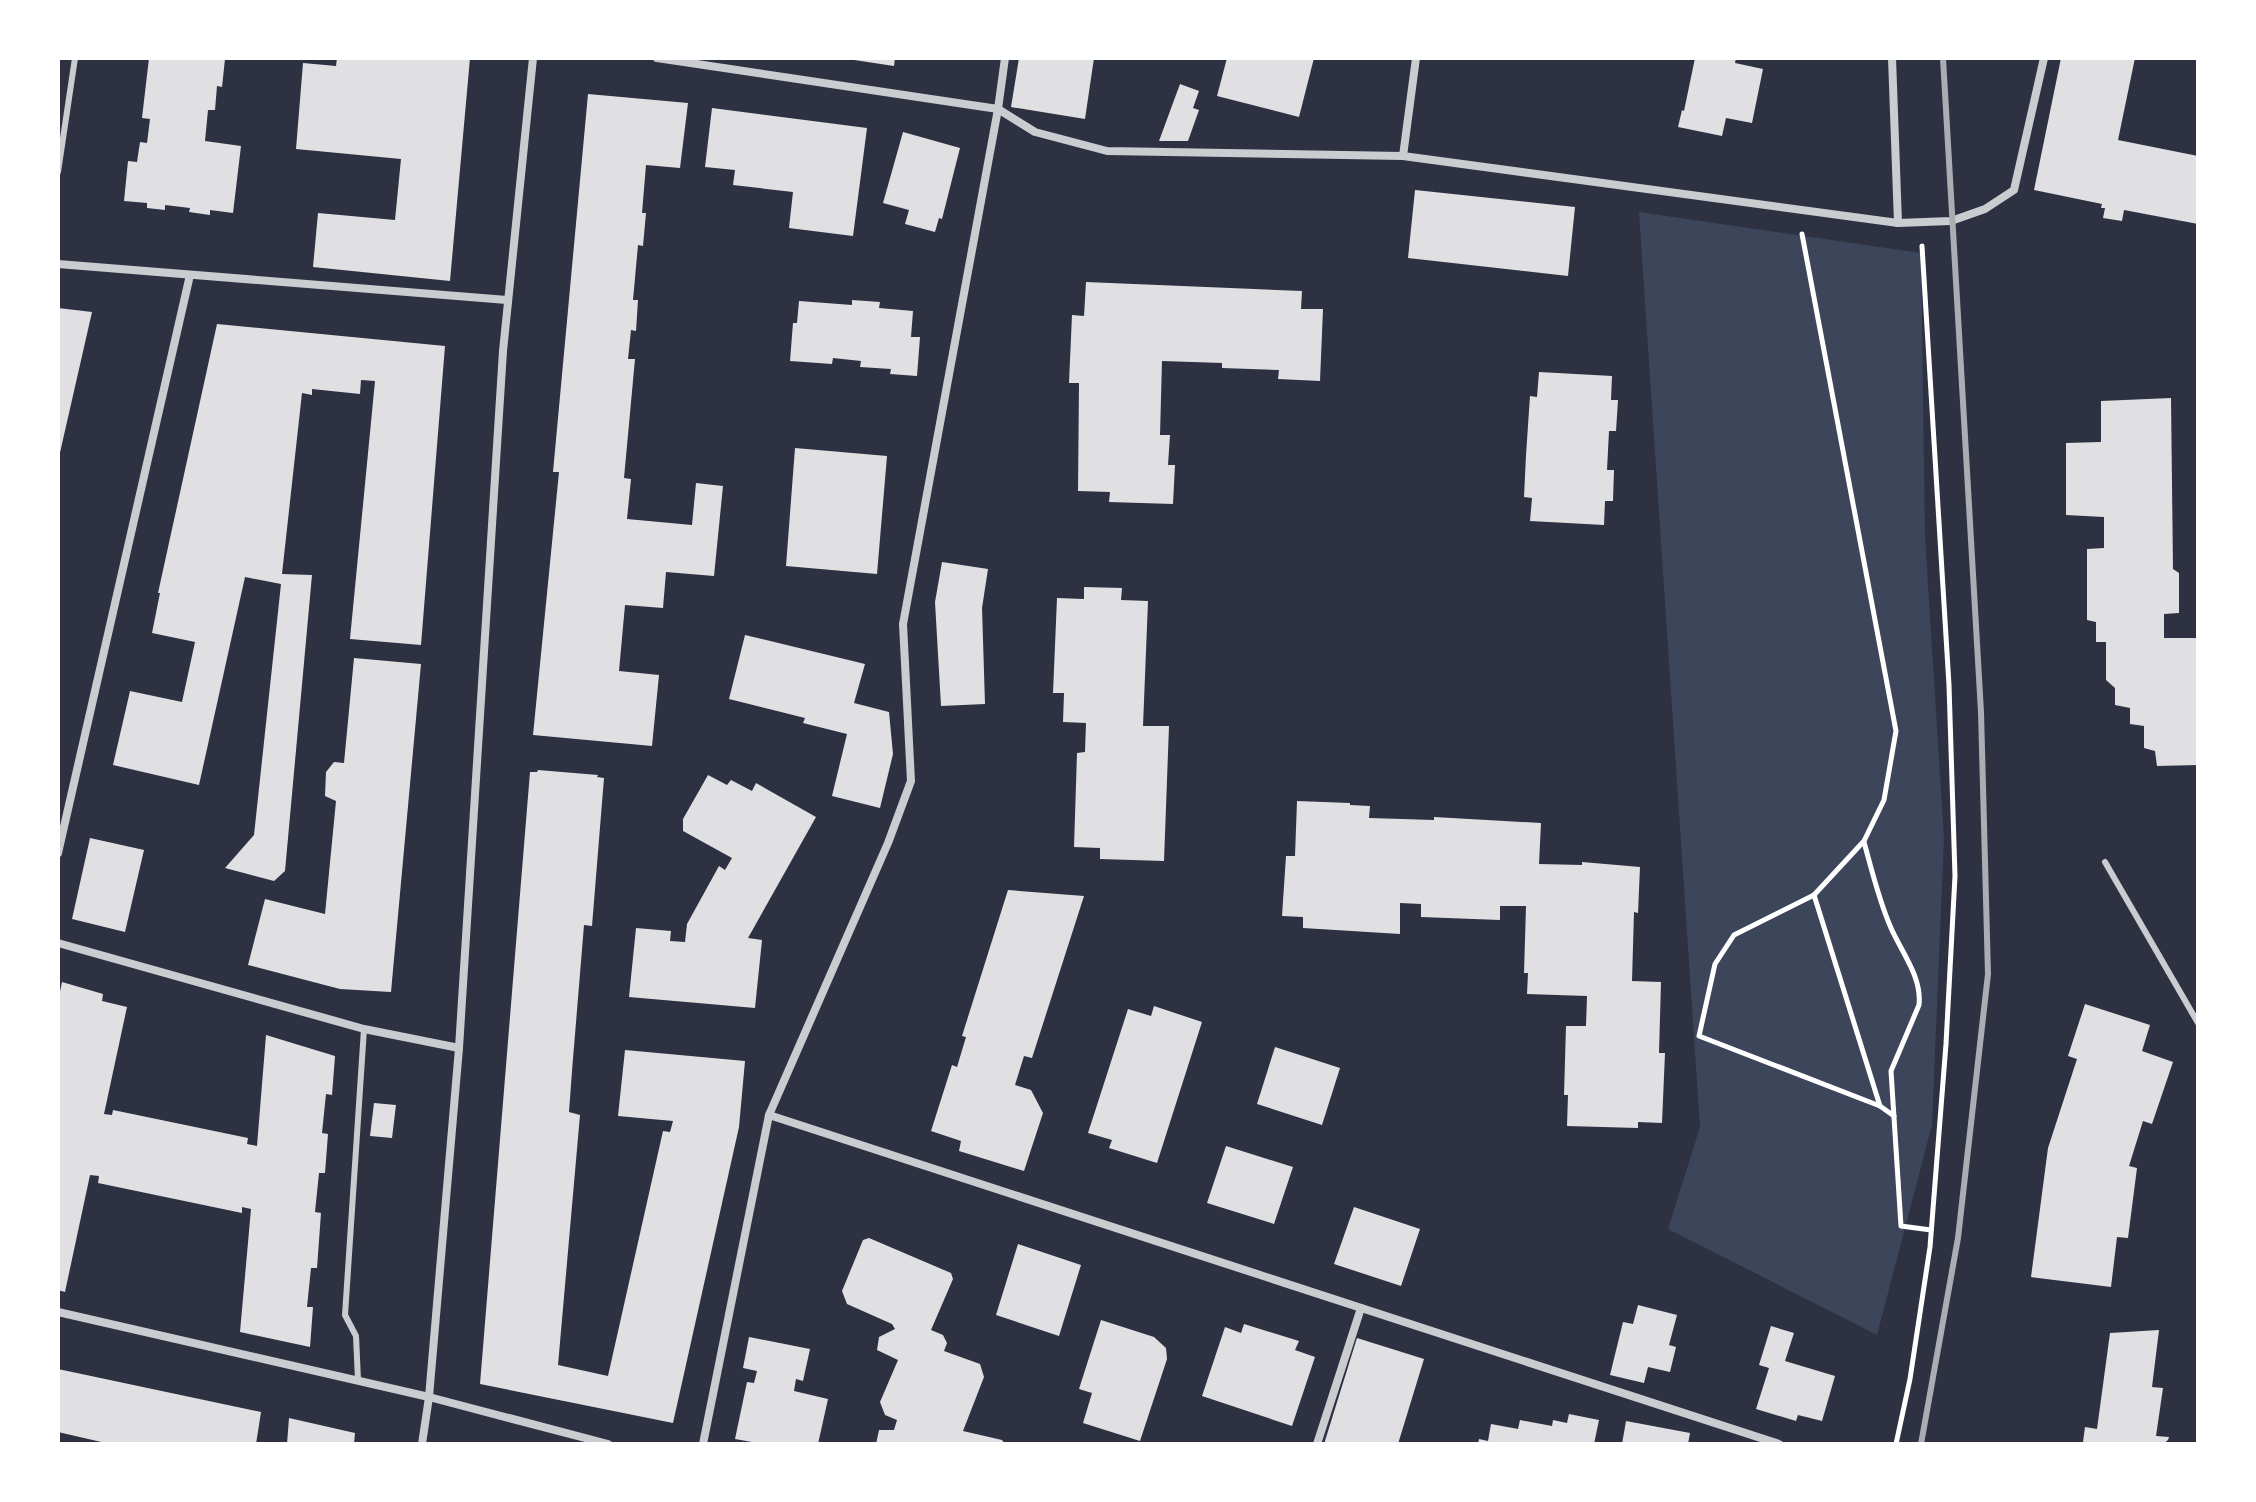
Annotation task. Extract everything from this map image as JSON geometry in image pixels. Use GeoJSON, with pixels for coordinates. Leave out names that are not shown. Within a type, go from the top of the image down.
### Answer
{"type":"FeatureCollection","features":[{"type":"Feature","properties":{"kind":"street"},"geometry":{"type":"LineString","coordinates":[[422,1444],[429,1397],[459,1048],[507,300],[533,58]]}},
{"type":"Feature","properties":{"kind":"street"},"geometry":{"type":"LineString","coordinates":[[657,58],[998,109],[1035,132],[1107,151],[1403,156],[1898,223],[1951,221],[1985,209],[2014,190],[2044,58]]}},
{"type":"Feature","properties":{"kind":"street"},"geometry":{"type":"LineString","coordinates":[[703,1444],[769,1115],[888,843],[911,781],[903,624],[1005,58]]}},
{"type":"Feature","properties":{"kind":"street"},"geometry":{"type":"LineString","coordinates":[[1403,156],[1416,58]]}},
{"type":"Feature","properties":{"kind":"street"},"geometry":{"type":"LineString","coordinates":[[1892,58],[1898,223]]}},
{"type":"Feature","properties":{"kind":"street"},"geometry":{"type":"LineString","coordinates":[[58,264],[507,300]]}},
{"type":"Feature","properties":{"kind":"street"},"geometry":{"type":"LineString","coordinates":[[58,853],[190,275]]}},
{"type":"Feature","properties":{"kind":"street"},"geometry":{"type":"LineString","coordinates":[[58,943],[364,1029],[459,1048]]}},
{"type":"Feature","properties":{"kind":"street"},"geometry":{"type":"LineString","coordinates":[[769,1115],[1779,1444]]}},
{"type":"Feature","properties":{"kind":"street"},"geometry":{"type":"LineString","coordinates":[[1317,1444],[1361,1308]]}},
{"type":"Feature","properties":{"kind":"street"},"geometry":{"type":"LineString","coordinates":[[58,1312],[429,1397],[608,1444]]}},
{"type":"Feature","properties":{"kind":"lane"},"geometry":{"type":"LineString","coordinates":[[58,172],[75,58]]}},
{"type":"Feature","properties":{"kind":"lane"},"geometry":{"type":"LineString","coordinates":[[2105,862],[2198,1023]]}},
{"type":"Feature","properties":{"kind":"lane"},"geometry":{"type":"LineString","coordinates":[[358,1380],[356,1336],[345,1315],[364,1029]]}},
{"type":"Feature","properties":{"kind":"path"},"geometry":{"type":"LineString","coordinates":[[1800,209],[1802,236],[1896,731],[1884,800],[1864,841],[1814,895],[1734,935],[1715,964],[1699,1036],[1880,1106],[1894,1116]]}},
{"type":"Feature","properties":{"kind":"path"},"geometry":{"type":"LineString","coordinates":[[1896,1444],[1910,1379],[1931,1230],[1955,876],[1949,685],[1923,247],[1898,223]]}},
{"type":"Feature","properties":{"kind":"path"},"geometry":{"type":"LineString","coordinates":[[1864,841],[1891,929],[1912,968],[1921,994],[1891,1071],[1901,1226],[1931,1230]]}},
{"type":"Feature","properties":{"kind":"path"},"geometry":{"type":"LineString","coordinates":[[1814,895],[1880,1106]]}},
{"type":"Feature","properties":{"kind":"shaded area"},"geometry":{"type":"Polygon","coordinates":[[[1639,212],[1921,253],[1925,537],[1944,839],[1932,1125],[1877,1335],[1668,1229],[1700,1127],[1639,212]]]}},
{"type":"Feature","properties":{"kind":"building"},"geometry":{"type":"Polygon","coordinates":[[[149,58],[225,59],[222,87],[217,86],[215,110],[208,110],[205,141],[241,146],[233,213],[210,210],[210,215],[189,212],[190,208],[165,205],[165,210],[147,208],[147,203],[124,201],[128,161],[137,162],[140,142],[147,143],[150,119],[142,118],[149,58]]]}},
{"type":"Feature","properties":{"kind":"building"},"geometry":{"type":"Polygon","coordinates":[[[337,58],[470,58],[450,281],[313,267],[318,213],[395,220],[401,159],[296,149],[303,63],[336,66],[337,58]]]}},
{"type":"Feature","properties":{"kind":"building"},"geometry":{"type":"Polygon","coordinates":[[[841,58],[895,58],[894,66],[841,58]]]}},
{"type":"Feature","properties":{"kind":"building"},"geometry":{"type":"Polygon","coordinates":[[[1019,58],[1094,58],[1085,119],[1011,107],[1019,58]]]}},
{"type":"Feature","properties":{"kind":"building"},"geometry":{"type":"Polygon","coordinates":[[[1227,58],[1314,58],[1299,117],[1217,96],[1227,58]]]}},
{"type":"Feature","properties":{"kind":"building"},"geometry":{"type":"Polygon","coordinates":[[[1695,58],[1736,58],[1735,63],[1763,69],[1752,123],[1726,118],[1722,136],[1678,127],[1695,58]]]}},
{"type":"Feature","properties":{"kind":"building"},"geometry":{"type":"Polygon","coordinates":[[[2061,58],[2135,58],[2118,140],[2198,156],[2198,224],[2124,210],[2122,221],[2103,218],[2105,208],[2101,208],[2102,204],[2034,190],[2061,58]]]}},
{"type":"Feature","properties":{"kind":"building"},"geometry":{"type":"Polygon","coordinates":[[[1180,84],[1199,91],[1193,108],[1199,110],[1188,141],[1159,141],[1180,84]]]}},
{"type":"Feature","properties":{"kind":"building"},"geometry":{"type":"Polygon","coordinates":[[[588,94],[688,103],[680,168],[646,165],[643,246],[638,245],[633,300],[638,300],[636,331],[631,330],[628,359],[635,359],[624,478],[631,479],[627,519],[692,525],[696,483],[723,486],[714,576],[666,572],[663,608],[625,605],[619,671],[659,675],[652,746],[533,735],[559,472],[553,472],[588,94]]]}},
{"type":"Feature","properties":{"kind":"building"},"geometry":{"type":"Polygon","coordinates":[[[712,108],[867,128],[853,236],[789,228],[793,192],[733,185],[735,170],[705,167],[712,108]]]}},
{"type":"Feature","properties":{"kind":"building"},"geometry":{"type":"Polygon","coordinates":[[[903,132],[960,148],[942,219],[939,218],[935,232],[905,224],[909,210],[883,203],[903,132]]]}},
{"type":"Feature","properties":{"kind":"building"},"geometry":{"type":"Polygon","coordinates":[[[1415,190],[1575,207],[1568,276],[1408,258],[1415,190]]]}},
{"type":"Feature","properties":{"kind":"building"},"geometry":{"type":"Polygon","coordinates":[[[1086,282],[1302,291],[1301,309],[1323,309],[1320,381],[1278,379],[1279,370],[1222,368],[1222,363],[1162,361],[1160,435],[1170,435],[1168,465],[1175,465],[1173,504],[1109,502],[1110,492],[1078,491],[1079,383],[1069,383],[1072,315],[1084,316],[1086,282]]]}},
{"type":"Feature","properties":{"kind":"building"},"geometry":{"type":"Polygon","coordinates":[[[852,300],[880,302],[879,308],[913,311],[911,337],[920,337],[917,376],[890,374],[891,369],[860,367],[861,361],[833,358],[832,364],[790,361],[793,323],[797,323],[799,301],[852,305],[852,300]]]}},
{"type":"Feature","properties":{"kind":"building"},"geometry":{"type":"Polygon","coordinates":[[[58,308],[92,312],[59,457],[58,456],[58,308]]]}},
{"type":"Feature","properties":{"kind":"building"},"geometry":{"type":"Polygon","coordinates":[[[217,324],[445,346],[421,645],[350,639],[375,381],[361,380],[360,394],[312,389],[312,395],[302,393],[282,574],[312,575],[285,871],[274,881],[225,868],[254,835],[281,584],[245,577],[199,785],[113,765],[130,691],[182,702],[195,642],[152,633],[217,324]]]}},
{"type":"Feature","properties":{"kind":"building"},"geometry":{"type":"Polygon","coordinates":[[[1539,372],[1612,376],[1611,400],[1618,400],[1616,431],[1609,431],[1607,470],[1614,470],[1613,501],[1605,501],[1604,525],[1530,521],[1532,498],[1524,497],[1526,455],[1530,396],[1537,397],[1539,372]]]}},
{"type":"Feature","properties":{"kind":"building"},"geometry":{"type":"Polygon","coordinates":[[[2171,398],[2173,569],[2179,573],[2179,613],[2164,614],[2164,638],[2198,638],[2198,765],[2157,766],[2155,751],[2144,748],[2144,726],[2130,724],[2130,708],[2115,705],[2115,688],[2106,680],[2106,642],[2096,642],[2096,622],[2087,620],[2087,549],[2104,548],[2104,517],[2066,515],[2066,443],[2101,442],[2101,401],[2171,398]]]}},
{"type":"Feature","properties":{"kind":"building"},"geometry":{"type":"Polygon","coordinates":[[[795,448],[887,456],[877,574],[786,566],[795,448]]]}},
{"type":"Feature","properties":{"kind":"building"},"geometry":{"type":"Polygon","coordinates":[[[942,562],[988,569],[982,608],[985,704],[941,706],[935,602],[942,562]]]}},
{"type":"Feature","properties":{"kind":"building"},"geometry":{"type":"Polygon","coordinates":[[[1084,587],[1122,588],[1121,600],[1148,601],[1143,726],[1169,726],[1164,861],[1100,859],[1100,848],[1074,847],[1077,753],[1085,752],[1086,723],[1063,722],[1064,693],[1053,693],[1057,598],[1084,599],[1084,587]]]}},
{"type":"Feature","properties":{"kind":"building"},"geometry":{"type":"Polygon","coordinates":[[[745,635],[865,664],[854,703],[889,712],[893,754],[880,808],[832,796],[847,734],[803,723],[805,718],[729,699],[745,635]]]}},
{"type":"Feature","properties":{"kind":"building"},"geometry":{"type":"Polygon","coordinates":[[[354,658],[421,664],[391,992],[340,989],[248,965],[265,899],[325,914],[336,801],[325,796],[326,772],[334,762],[344,763],[354,658]]]}},
{"type":"Feature","properties":{"kind":"building"},"geometry":{"type":"Polygon","coordinates":[[[538,770],[604,778],[592,926],[584,925],[572,1071],[569,1112],[580,1115],[558,1365],[608,1376],[663,1131],[670,1132],[673,1121],[618,1116],[625,1050],[745,1061],[739,1127],[673,1423],[480,1384],[530,772],[538,770]]]}},
{"type":"Feature","properties":{"kind":"building"},"geometry":{"type":"Polygon","coordinates":[[[708,775],[727,785],[731,780],[752,791],[756,783],[816,817],[748,938],[762,940],[755,1008],[629,997],[636,928],[671,931],[670,941],[685,942],[687,924],[719,866],[725,870],[732,858],[683,831],[683,819],[708,775]]]}},
{"type":"Feature","properties":{"kind":"building"},"geometry":{"type":"Polygon","coordinates":[[[1297,801],[1370,806],[1369,818],[1434,820],[1434,817],[1541,823],[1539,864],[1582,865],[1582,862],[1640,867],[1638,913],[1634,912],[1632,981],[1661,982],[1659,1053],[1665,1053],[1662,1123],[1638,1122],[1638,1128],[1567,1126],[1568,1095],[1564,1095],[1566,1026],[1586,1026],[1587,996],[1527,994],[1528,973],[1524,973],[1526,906],[1500,906],[1500,920],[1421,917],[1421,904],[1400,903],[1400,934],[1303,928],[1303,917],[1282,916],[1286,856],[1295,856],[1297,801]]]}},
{"type":"Feature","properties":{"kind":"building"},"geometry":{"type":"Polygon","coordinates":[[[90,838],[144,850],[125,932],[72,919],[90,838]]]}},
{"type":"Feature","properties":{"kind":"building"},"geometry":{"type":"Polygon","coordinates":[[[1008,890],[1084,896],[1032,1058],[1024,1056],[1015,1085],[1031,1090],[1043,1113],[1024,1171],[959,1151],[961,1141],[931,1131],[952,1065],[957,1067],[966,1037],[962,1036],[1008,890]]]}},
{"type":"Feature","properties":{"kind":"building"},"geometry":{"type":"Polygon","coordinates":[[[62,982],[103,994],[102,1001],[127,1007],[104,1114],[112,1115],[113,1110],[248,1138],[247,1144],[257,1146],[266,1035],[335,1056],[332,1095],[326,1094],[322,1133],[328,1134],[325,1173],[319,1173],[315,1212],[321,1213],[317,1268],[311,1268],[307,1307],[313,1307],[310,1347],[240,1332],[251,1209],[242,1207],[242,1213],[98,1183],[99,1176],[90,1175],[65,1292],[58,1290],[58,1001],[62,982]]]}},
{"type":"Feature","properties":{"kind":"building"},"geometry":{"type":"Polygon","coordinates":[[[2085,1004],[2150,1025],[2142,1051],[2173,1062],[2152,1124],[2143,1121],[2129,1166],[2137,1168],[2128,1238],[2117,1237],[2111,1287],[2031,1277],[2048,1148],[2077,1059],[2068,1056],[2085,1004]]]}},
{"type":"Feature","properties":{"kind":"building"},"geometry":{"type":"Polygon","coordinates":[[[1154,1006],[1202,1022],[1157,1163],[1109,1148],[1112,1140],[1088,1133],[1128,1009],[1151,1016],[1154,1006]]]}},
{"type":"Feature","properties":{"kind":"building"},"geometry":{"type":"Polygon","coordinates":[[[1275,1047],[1340,1068],[1322,1125],[1257,1104],[1275,1047]]]}},
{"type":"Feature","properties":{"kind":"building"},"geometry":{"type":"Polygon","coordinates":[[[374,1103],[396,1105],[392,1138],[370,1136],[374,1103]]]}},
{"type":"Feature","properties":{"kind":"building"},"geometry":{"type":"Polygon","coordinates":[[[1226,1146],[1293,1167],[1274,1224],[1207,1203],[1226,1146]]]}},
{"type":"Feature","properties":{"kind":"building"},"geometry":{"type":"Polygon","coordinates":[[[1354,1207],[1420,1229],[1401,1286],[1334,1264],[1354,1207]]]}},
{"type":"Feature","properties":{"kind":"building"},"geometry":{"type":"Polygon","coordinates":[[[869,1238],[951,1273],[953,1279],[931,1330],[943,1335],[947,1343],[944,1351],[980,1364],[984,1377],[963,1431],[1002,1440],[1005,1444],[876,1444],[879,1430],[894,1430],[897,1420],[885,1415],[880,1402],[898,1360],[877,1350],[879,1337],[895,1329],[892,1324],[847,1304],[842,1291],[863,1240],[869,1238]]]}},
{"type":"Feature","properties":{"kind":"building"},"geometry":{"type":"Polygon","coordinates":[[[1018,1244],[1081,1265],[1059,1336],[996,1315],[1018,1244]]]}},
{"type":"Feature","properties":{"kind":"building"},"geometry":{"type":"Polygon","coordinates":[[[1638,1305],[1677,1315],[1669,1345],[1676,1347],[1670,1372],[1648,1367],[1644,1383],[1610,1375],[1623,1322],[1633,1324],[1638,1305]]]}},
{"type":"Feature","properties":{"kind":"building"},"geometry":{"type":"Polygon","coordinates":[[[1101,1320],[1154,1337],[1166,1348],[1167,1359],[1140,1441],[1083,1423],[1092,1393],[1079,1389],[1101,1320]]]}},
{"type":"Feature","properties":{"kind":"building"},"geometry":{"type":"Polygon","coordinates":[[[1244,1324],[1299,1341],[1295,1350],[1315,1357],[1292,1426],[1202,1396],[1225,1327],[1241,1333],[1244,1324]]]}},
{"type":"Feature","properties":{"kind":"building"},"geometry":{"type":"Polygon","coordinates":[[[1771,1326],[1794,1333],[1785,1361],[1835,1376],[1822,1421],[1798,1415],[1796,1421],[1756,1409],[1769,1368],[1759,1365],[1771,1326]]]}},
{"type":"Feature","properties":{"kind":"building"},"geometry":{"type":"Polygon","coordinates":[[[2159,1330],[2152,1387],[2163,1388],[2156,1436],[2169,1437],[2168,1440],[2163,1444],[2085,1444],[2085,1427],[2097,1429],[2110,1333],[2159,1330]]]}},
{"type":"Feature","properties":{"kind":"building"},"geometry":{"type":"Polygon","coordinates":[[[749,1337],[810,1349],[803,1381],[796,1379],[794,1391],[828,1399],[818,1444],[763,1444],[735,1439],[747,1382],[754,1383],[757,1371],[743,1368],[749,1337]]]}},
{"type":"Feature","properties":{"kind":"building"},"geometry":{"type":"Polygon","coordinates":[[[1357,1338],[1424,1359],[1398,1444],[1324,1444],[1357,1338]]]}},
{"type":"Feature","properties":{"kind":"building"},"geometry":{"type":"Polygon","coordinates":[[[58,1369],[261,1412],[256,1444],[110,1444],[58,1432],[58,1369]]]}},
{"type":"Feature","properties":{"kind":"building"},"geometry":{"type":"Polygon","coordinates":[[[1569,1414],[1599,1420],[1594,1444],[1478,1444],[1479,1439],[1488,1441],[1491,1424],[1518,1429],[1520,1420],[1552,1426],[1553,1420],[1567,1423],[1569,1414]]]}},
{"type":"Feature","properties":{"kind":"building"},"geometry":{"type":"Polygon","coordinates":[[[289,1418],[355,1433],[354,1444],[287,1444],[289,1418]]]}},
{"type":"Feature","properties":{"kind":"building"},"geometry":{"type":"Polygon","coordinates":[[[1626,1421],[1690,1433],[1688,1444],[1622,1444],[1626,1421]]]}},
{"type":"Feature","properties":{"kind":"railway"},"geometry":{"type":"LineString","coordinates":[[1921,1444],[1958,1238],[1988,974],[1981,712],[1943,58]]}}]}
